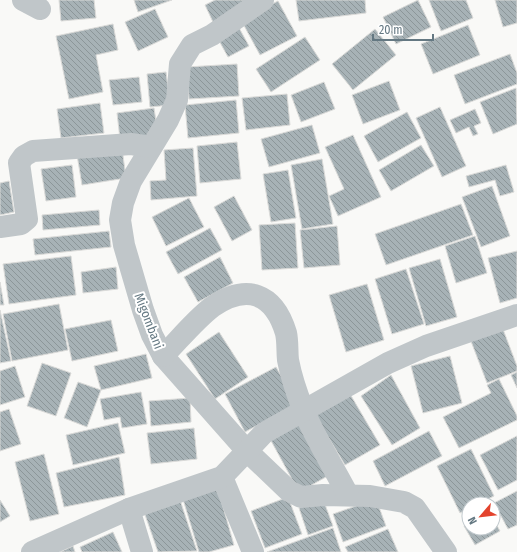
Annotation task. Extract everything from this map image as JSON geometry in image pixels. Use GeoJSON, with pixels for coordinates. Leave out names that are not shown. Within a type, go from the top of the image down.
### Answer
{"type":"FeatureCollection","features":[{"type":"Feature","properties":{"kind":"street","name":"Migombani"},"geometry":{"type":"LineString","coordinates":[[263,0],[212,35],[192,45],[180,64],[177,100],[168,120],[131,181],[123,203],[120,220],[124,245],[143,310],[152,335],[163,356],[247,451],[288,491],[301,497],[348,495],[391,499],[404,502],[415,508],[446,552]]}},
{"type":"Feature","properties":{"kind":"street"},"geometry":{"type":"LineString","coordinates":[[0,227],[21,224],[27,219],[18,163],[24,156],[32,151],[130,144],[151,147]]}},
{"type":"Feature","properties":{"kind":"street"},"geometry":{"type":"LineString","coordinates":[[163,356],[202,316],[214,306],[242,295],[254,294],[267,299],[274,306],[285,331],[288,362],[303,410],[348,495]]}},
{"type":"Feature","properties":{"kind":"street"},"geometry":{"type":"LineString","coordinates":[[32,552],[129,509],[222,477],[264,432],[303,410],[405,354],[517,315]]}},
{"type":"Feature","properties":{"kind":"street"},"geometry":{"type":"LineString","coordinates":[[222,477],[253,552]]}},
{"type":"Feature","properties":{"kind":"street"},"geometry":{"type":"LineString","coordinates":[[129,509],[142,552]]}},
{"type":"Feature","properties":{"kind":"building"},"geometry":{"type":"Polygon","coordinates":[[[59,0],[94,0],[96,18],[61,21],[59,0]]]}},
{"type":"Feature","properties":{"kind":"building"},"geometry":{"type":"Polygon","coordinates":[[[134,0],[172,0],[138,12],[134,0]]]}},
{"type":"Feature","properties":{"kind":"building"},"geometry":{"type":"Polygon","coordinates":[[[215,0],[251,0],[213,22],[205,5],[215,0]]]}},
{"type":"Feature","properties":{"kind":"building"},"geometry":{"type":"Polygon","coordinates":[[[296,0],[365,0],[366,13],[299,21],[296,0]]]}},
{"type":"Feature","properties":{"kind":"building"},"geometry":{"type":"Polygon","coordinates":[[[418,0],[431,27],[396,44],[383,17],[418,0]]]}},
{"type":"Feature","properties":{"kind":"building"},"geometry":{"type":"Polygon","coordinates":[[[429,0],[466,0],[473,18],[441,31],[429,0]]]}},
{"type":"Feature","properties":{"kind":"building"},"geometry":{"type":"Polygon","coordinates":[[[495,0],[517,0],[517,23],[503,27],[495,0]]]}},
{"type":"Feature","properties":{"kind":"building"},"geometry":{"type":"Polygon","coordinates":[[[278,1],[297,36],[260,55],[241,20],[278,1]]]}},
{"type":"Feature","properties":{"kind":"building"},"geometry":{"type":"Polygon","coordinates":[[[155,9],[168,37],[138,51],[125,22],[155,9]]]}},
{"type":"Feature","properties":{"kind":"building"},"geometry":{"type":"Polygon","coordinates":[[[113,24],[118,50],[96,55],[103,92],[69,99],[56,36],[113,24]]]}},
{"type":"Feature","properties":{"kind":"building"},"geometry":{"type":"Polygon","coordinates":[[[468,25],[480,55],[433,74],[421,44],[468,25]]]}},
{"type":"Feature","properties":{"kind":"building"},"geometry":{"type":"Polygon","coordinates":[[[238,26],[249,46],[228,57],[217,37],[238,26]]]}},
{"type":"Feature","properties":{"kind":"building"},"geometry":{"type":"Polygon","coordinates":[[[375,29],[396,55],[353,90],[332,64],[375,29]]]}},
{"type":"Feature","properties":{"kind":"building"},"geometry":{"type":"Polygon","coordinates":[[[305,37],[320,60],[271,92],[256,69],[305,37]]]}},
{"type":"Feature","properties":{"kind":"building"},"geometry":{"type":"Polygon","coordinates":[[[510,54],[517,73],[517,84],[465,104],[454,75],[510,54]]]}},
{"type":"Feature","properties":{"kind":"building"},"geometry":{"type":"Polygon","coordinates":[[[237,64],[239,96],[189,99],[187,67],[237,64]]]}},
{"type":"Feature","properties":{"kind":"building"},"geometry":{"type":"Polygon","coordinates":[[[166,72],[170,105],[150,107],[147,74],[166,72]]]}},
{"type":"Feature","properties":{"kind":"building"},"geometry":{"type":"Polygon","coordinates":[[[139,77],[142,102],[113,105],[109,80],[139,77]]]}},
{"type":"Feature","properties":{"kind":"building"},"geometry":{"type":"Polygon","coordinates":[[[389,81],[400,110],[363,124],[352,95],[389,81]]]}},
{"type":"Feature","properties":{"kind":"building"},"geometry":{"type":"Polygon","coordinates":[[[324,82],[335,109],[301,122],[291,95],[324,82]]]}},
{"type":"Feature","properties":{"kind":"building"},"geometry":{"type":"Polygon","coordinates":[[[516,88],[517,124],[493,134],[480,102],[516,88]]]}},
{"type":"Feature","properties":{"kind":"building"},"geometry":{"type":"Polygon","coordinates":[[[287,94],[290,125],[246,130],[242,98],[287,94]]]}},
{"type":"Feature","properties":{"kind":"building"},"geometry":{"type":"Polygon","coordinates":[[[236,100],[239,133],[188,138],[185,105],[236,100]]]}},
{"type":"Feature","properties":{"kind":"building"},"geometry":{"type":"Polygon","coordinates":[[[100,103],[104,133],[61,138],[57,109],[100,103]]]}},
{"type":"Feature","properties":{"kind":"building"},"geometry":{"type":"Polygon","coordinates":[[[440,107],[466,166],[442,177],[416,118],[440,107]]]}},
{"type":"Feature","properties":{"kind":"building"},"geometry":{"type":"Polygon","coordinates":[[[154,108],[158,134],[120,139],[117,113],[154,108]]]}},
{"type":"Feature","properties":{"kind":"building"},"geometry":{"type":"Polygon","coordinates":[[[475,109],[481,123],[474,126],[478,134],[473,136],[469,127],[456,133],[450,120],[475,109]]]}},
{"type":"Feature","properties":{"kind":"building"},"geometry":{"type":"Polygon","coordinates":[[[407,112],[421,138],[378,162],[364,136],[407,112]]]}},
{"type":"Feature","properties":{"kind":"building"},"geometry":{"type":"Polygon","coordinates":[[[312,125],[320,153],[269,167],[261,139],[312,125]]]}},
{"type":"Feature","properties":{"kind":"building"},"geometry":{"type":"Polygon","coordinates":[[[353,135],[381,197],[338,216],[329,196],[344,189],[325,147],[353,135]]]}},
{"type":"Feature","properties":{"kind":"building"},"geometry":{"type":"Polygon","coordinates":[[[237,142],[241,179],[200,183],[197,146],[237,142]]]}},
{"type":"Feature","properties":{"kind":"building"},"geometry":{"type":"Polygon","coordinates":[[[421,145],[434,166],[391,191],[379,170],[421,145]]]}},
{"type":"Feature","properties":{"kind":"building"},"geometry":{"type":"Polygon","coordinates":[[[122,148],[126,178],[82,185],[77,155],[122,148]]]}},
{"type":"Feature","properties":{"kind":"building"},"geometry":{"type":"Polygon","coordinates":[[[193,148],[197,196],[151,200],[150,181],[166,180],[164,150],[193,148]]]}},
{"type":"Feature","properties":{"kind":"building"},"geometry":{"type":"Polygon","coordinates":[[[322,159],[333,224],[302,229],[291,165],[322,159]]]}},
{"type":"Feature","properties":{"kind":"building"},"geometry":{"type":"Polygon","coordinates":[[[72,165],[76,197],[46,201],[41,169],[72,165]]]}},
{"type":"Feature","properties":{"kind":"building"},"geometry":{"type":"Polygon","coordinates":[[[506,165],[514,192],[500,196],[495,180],[469,187],[466,176],[506,165]]]}},
{"type":"Feature","properties":{"kind":"building"},"geometry":{"type":"Polygon","coordinates":[[[288,170],[296,218],[271,222],[263,174],[288,170]]]}},
{"type":"Feature","properties":{"kind":"building"},"geometry":{"type":"Polygon","coordinates":[[[9,181],[14,212],[0,215],[0,183],[9,181]]]}},
{"type":"Feature","properties":{"kind":"building"},"geometry":{"type":"Polygon","coordinates":[[[492,186],[510,236],[481,247],[462,197],[492,186]]]}},
{"type":"Feature","properties":{"kind":"building"},"geometry":{"type":"Polygon","coordinates":[[[234,196],[252,230],[232,241],[214,207],[234,196]]]}},
{"type":"Feature","properties":{"kind":"building"},"geometry":{"type":"Polygon","coordinates":[[[189,198],[204,227],[166,246],[152,217],[189,198]]]}},
{"type":"Feature","properties":{"kind":"building"},"geometry":{"type":"Polygon","coordinates":[[[461,204],[473,235],[386,265],[375,234],[461,204]]]}},
{"type":"Feature","properties":{"kind":"building"},"geometry":{"type":"Polygon","coordinates":[[[99,210],[100,225],[43,230],[42,215],[99,210]]]}},
{"type":"Feature","properties":{"kind":"building"},"geometry":{"type":"Polygon","coordinates":[[[295,223],[298,268],[262,270],[259,225],[295,223]]]}},
{"type":"Feature","properties":{"kind":"building"},"geometry":{"type":"Polygon","coordinates":[[[337,226],[340,265],[304,268],[300,230],[337,226]]]}},
{"type":"Feature","properties":{"kind":"building"},"geometry":{"type":"Polygon","coordinates":[[[210,228],[222,250],[178,274],[166,252],[210,228]]]}},
{"type":"Feature","properties":{"kind":"building"},"geometry":{"type":"Polygon","coordinates":[[[109,231],[111,247],[35,255],[33,239],[109,231]]]}},
{"type":"Feature","properties":{"kind":"building"},"geometry":{"type":"Polygon","coordinates":[[[475,236],[487,273],[456,283],[445,246],[475,236]]]}},
{"type":"Feature","properties":{"kind":"building"},"geometry":{"type":"Polygon","coordinates":[[[517,251],[517,298],[500,303],[488,258],[517,251]]]}},
{"type":"Feature","properties":{"kind":"building"},"geometry":{"type":"Polygon","coordinates":[[[71,256],[76,295],[9,304],[3,264],[71,256]]]}},
{"type":"Feature","properties":{"kind":"building"},"geometry":{"type":"Polygon","coordinates":[[[220,257],[233,283],[198,302],[184,277],[220,257]]]}},
{"type":"Feature","properties":{"kind":"building"},"geometry":{"type":"Polygon","coordinates":[[[440,259],[457,317],[426,326],[409,268],[440,259]]]}},
{"type":"Feature","properties":{"kind":"building"},"geometry":{"type":"Polygon","coordinates":[[[116,267],[118,289],[83,293],[81,272],[116,267]]]}},
{"type":"Feature","properties":{"kind":"building"},"geometry":{"type":"Polygon","coordinates":[[[406,269],[424,324],[392,334],[375,279],[406,269]]]}},
{"type":"Feature","properties":{"kind":"building"},"geometry":{"type":"Polygon","coordinates":[[[0,282],[4,305],[0,305],[0,282]]]}},
{"type":"Feature","properties":{"kind":"building"},"geometry":{"type":"Polygon","coordinates":[[[367,284],[384,340],[346,352],[329,295],[367,284]]]}},
{"type":"Feature","properties":{"kind":"building"},"geometry":{"type":"Polygon","coordinates":[[[59,304],[68,350],[12,361],[3,314],[59,304]]]}},
{"type":"Feature","properties":{"kind":"building"},"geometry":{"type":"Polygon","coordinates":[[[0,310],[11,361],[0,363],[0,310]]]}},
{"type":"Feature","properties":{"kind":"building"},"geometry":{"type":"Polygon","coordinates":[[[111,320],[118,351],[72,361],[65,329],[111,320]]]}},
{"type":"Feature","properties":{"kind":"building"},"geometry":{"type":"Polygon","coordinates":[[[501,324],[517,366],[517,371],[487,383],[469,336],[501,324]]]}},
{"type":"Feature","properties":{"kind":"building"},"geometry":{"type":"Polygon","coordinates":[[[219,332],[248,377],[215,399],[186,354],[219,332]]]}},
{"type":"Feature","properties":{"kind":"building"},"geometry":{"type":"Polygon","coordinates":[[[146,354],[152,378],[101,390],[94,366],[146,354]]]}},
{"type":"Feature","properties":{"kind":"building"},"geometry":{"type":"Polygon","coordinates":[[[450,356],[462,403],[423,413],[411,366],[450,356]]]}},
{"type":"Feature","properties":{"kind":"building"},"geometry":{"type":"Polygon","coordinates":[[[42,363],[71,373],[56,416],[27,406],[42,363]]]}},
{"type":"Feature","properties":{"kind":"building"},"geometry":{"type":"Polygon","coordinates":[[[15,366],[25,397],[0,405],[0,371],[15,366]]]}},
{"type":"Feature","properties":{"kind":"building"},"geometry":{"type":"Polygon","coordinates":[[[276,367],[297,404],[245,432],[225,394],[276,367]]]}},
{"type":"Feature","properties":{"kind":"building"},"geometry":{"type":"Polygon","coordinates":[[[517,372],[517,388],[511,375],[517,372]]]}},
{"type":"Feature","properties":{"kind":"building"},"geometry":{"type":"Polygon","coordinates":[[[391,375],[420,428],[392,445],[361,396],[391,375]]]}},
{"type":"Feature","properties":{"kind":"building"},"geometry":{"type":"Polygon","coordinates":[[[499,379],[517,416],[517,420],[459,448],[443,417],[491,393],[487,385],[499,379]]]}},
{"type":"Feature","properties":{"kind":"building"},"geometry":{"type":"Polygon","coordinates":[[[78,382],[101,390],[87,427],[64,418],[78,382]]]}},
{"type":"Feature","properties":{"kind":"building"},"geometry":{"type":"Polygon","coordinates":[[[141,392],[147,424],[122,428],[120,417],[104,420],[100,399],[141,392]]]}},
{"type":"Feature","properties":{"kind":"building"},"geometry":{"type":"Polygon","coordinates":[[[350,394],[380,445],[345,465],[315,415],[350,394]]]}},
{"type":"Feature","properties":{"kind":"building"},"geometry":{"type":"Polygon","coordinates":[[[190,398],[191,422],[151,426],[149,401],[190,398]]]}},
{"type":"Feature","properties":{"kind":"building"},"geometry":{"type":"Polygon","coordinates":[[[9,409],[21,444],[0,451],[0,412],[9,409]]]}},
{"type":"Feature","properties":{"kind":"building"},"geometry":{"type":"Polygon","coordinates":[[[302,418],[333,473],[299,492],[269,437],[302,418]]]}},
{"type":"Feature","properties":{"kind":"building"},"geometry":{"type":"Polygon","coordinates":[[[118,423],[125,453],[73,465],[66,435],[118,423]]]}},
{"type":"Feature","properties":{"kind":"building"},"geometry":{"type":"Polygon","coordinates":[[[194,428],[197,459],[151,464],[147,433],[194,428]]]}},
{"type":"Feature","properties":{"kind":"building"},"geometry":{"type":"Polygon","coordinates":[[[429,431],[442,456],[385,486],[373,461],[429,431]]]}},
{"type":"Feature","properties":{"kind":"building"},"geometry":{"type":"Polygon","coordinates":[[[517,436],[517,480],[498,490],[480,455],[517,436]]]}},
{"type":"Feature","properties":{"kind":"building"},"geometry":{"type":"Polygon","coordinates":[[[471,449],[494,496],[461,496],[460,513],[437,466],[471,449]]]}},
{"type":"Feature","properties":{"kind":"building"},"geometry":{"type":"Polygon","coordinates":[[[44,454],[59,514],[30,521],[15,462],[44,454]]]}},
{"type":"Feature","properties":{"kind":"building"},"geometry":{"type":"Polygon","coordinates":[[[119,457],[125,495],[64,507],[56,473],[119,457]]]}},
{"type":"Feature","properties":{"kind":"building"},"geometry":{"type":"Polygon","coordinates":[[[217,486],[234,545],[209,552],[199,552],[182,496],[217,486]]]}},
{"type":"Feature","properties":{"kind":"building"},"geometry":{"type":"Polygon","coordinates":[[[517,491],[517,525],[508,529],[501,516],[501,499],[517,491]]]}},
{"type":"Feature","properties":{"kind":"building"},"geometry":{"type":"Polygon","coordinates":[[[179,497],[197,551],[158,552],[143,509],[179,497]]]}},
{"type":"Feature","properties":{"kind":"building"},"geometry":{"type":"Polygon","coordinates":[[[288,497],[302,534],[265,548],[251,511],[288,497]]]}},
{"type":"Feature","properties":{"kind":"building"},"geometry":{"type":"Polygon","coordinates":[[[323,499],[333,526],[308,535],[299,508],[323,499]]]}},
{"type":"Feature","properties":{"kind":"building"},"geometry":{"type":"Polygon","coordinates":[[[376,499],[386,526],[343,542],[333,514],[376,499]]]}},
{"type":"Feature","properties":{"kind":"building"},"geometry":{"type":"Polygon","coordinates":[[[0,500],[10,516],[0,522],[0,500]]]}},
{"type":"Feature","properties":{"kind":"building"},"geometry":{"type":"Polygon","coordinates":[[[333,528],[341,552],[267,552],[333,528]]]}},
{"type":"Feature","properties":{"kind":"building"},"geometry":{"type":"Polygon","coordinates":[[[388,529],[398,552],[348,552],[345,547],[388,529]]]}},
{"type":"Feature","properties":{"kind":"building"},"geometry":{"type":"Polygon","coordinates":[[[113,532],[122,552],[82,552],[80,547],[113,532]]]}},
{"type":"Feature","properties":{"kind":"building"},"geometry":{"type":"Polygon","coordinates":[[[470,536],[491,536],[475,545],[470,536]]]}},
{"type":"Feature","properties":{"kind":"building"},"geometry":{"type":"Polygon","coordinates":[[[73,546],[75,552],[60,552],[73,546]]]}}]}
